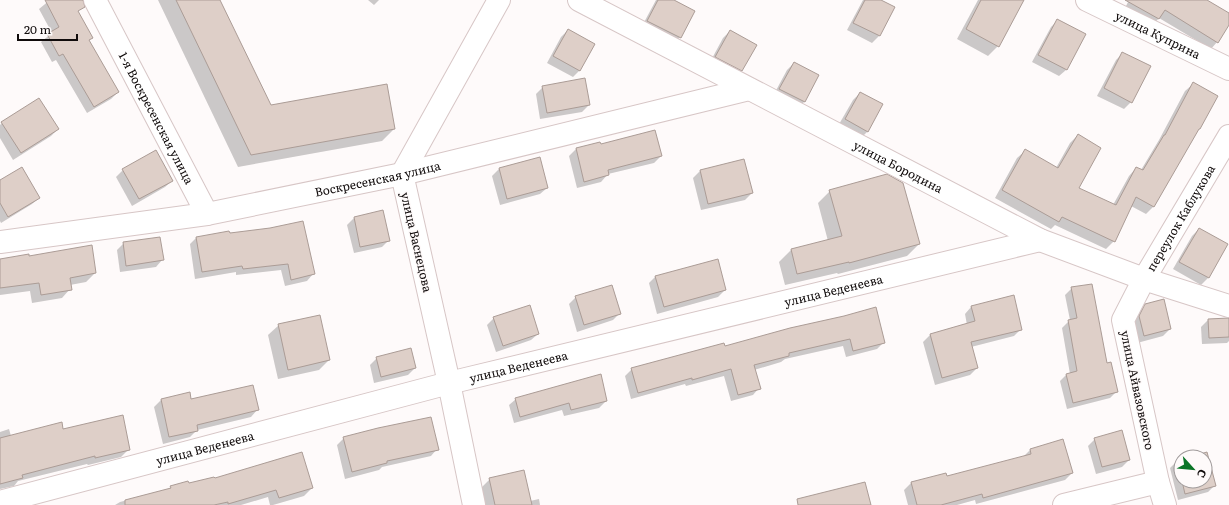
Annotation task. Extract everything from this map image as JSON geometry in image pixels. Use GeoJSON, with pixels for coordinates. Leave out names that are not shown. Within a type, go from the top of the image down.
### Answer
{"type":"FeatureCollection","features":[{"type":"Feature","properties":{"kind":"street","name":"1-я Воскресенская улица"},"geometry":{"type":"LineString","coordinates":[[95,0],[207,214]]}},
{"type":"Feature","properties":{"kind":"street"},"geometry":{"type":"LineString","coordinates":[[402,174],[499,0]]}},
{"type":"Feature","properties":{"kind":"street","name":"улица Бородина"},"geometry":{"type":"LineString","coordinates":[[578,0],[1040,240],[1144,279],[1229,306]]}},
{"type":"Feature","properties":{"kind":"street","name":"улица Куприна"},"geometry":{"type":"LineString","coordinates":[[1087,0],[1229,68]]}},
{"type":"Feature","properties":{"kind":"street","name":"Воскресенская улица"},"geometry":{"type":"LineString","coordinates":[[0,242],[207,214],[402,174],[749,89]]}},
{"type":"Feature","properties":{"kind":"street","name":"переулок Каблукова"},"geometry":{"type":"LineString","coordinates":[[1144,279],[1229,136]]}},
{"type":"Feature","properties":{"kind":"street","name":"улица Васнецова"},"geometry":{"type":"LineString","coordinates":[[402,174],[449,383],[474,505]]}},
{"type":"Feature","properties":{"kind":"street","name":"улица Веденеева"},"geometry":{"type":"LineString","coordinates":[[0,502],[449,383],[1040,240]]}},
{"type":"Feature","properties":{"kind":"street","name":"улица Айвазовского"},"geometry":{"type":"LineString","coordinates":[[1144,279],[1122,320],[1158,482],[1165,505]]}},
{"type":"Feature","properties":{"kind":"street"},"geometry":{"type":"LineString","coordinates":[[1064,505],[1158,482]]}},
{"type":"Feature","properties":{"kind":"building"},"geometry":{"type":"Polygon","coordinates":[[[45,0],[83,0],[85,7],[78,11],[93,38],[89,40],[119,92],[94,107],[63,54],[59,56],[47,34],[59,27],[45,0]]]}},
{"type":"Feature","properties":{"kind":"building"},"geometry":{"type":"Polygon","coordinates":[[[176,0],[220,0],[271,105],[387,84],[395,129],[251,155],[176,0]]]}},
{"type":"Feature","properties":{"kind":"building"},"geometry":{"type":"Polygon","coordinates":[[[658,0],[674,0],[695,11],[681,38],[647,21],[658,0]]]}},
{"type":"Feature","properties":{"kind":"building"},"geometry":{"type":"Polygon","coordinates":[[[865,0],[881,0],[895,7],[880,36],[853,23],[865,0]]]}},
{"type":"Feature","properties":{"kind":"building"},"geometry":{"type":"Polygon","coordinates":[[[981,0],[1024,0],[999,47],[966,29],[981,0]]]}},
{"type":"Feature","properties":{"kind":"building"},"geometry":{"type":"Polygon","coordinates":[[[1125,0],[1207,0],[1229,13],[1229,25],[1218,43],[1165,10],[1159,19],[1125,0]]]}},
{"type":"Feature","properties":{"kind":"building"},"geometry":{"type":"Polygon","coordinates":[[[1057,19],[1086,34],[1067,70],[1038,55],[1057,19]]]}},
{"type":"Feature","properties":{"kind":"building"},"geometry":{"type":"Polygon","coordinates":[[[568,29],[595,44],[580,71],[553,56],[568,29]]]}},
{"type":"Feature","properties":{"kind":"building"},"geometry":{"type":"Polygon","coordinates":[[[730,30],[757,45],[742,71],[715,57],[730,30]]]}},
{"type":"Feature","properties":{"kind":"building"},"geometry":{"type":"Polygon","coordinates":[[[1122,52],[1151,66],[1132,103],[1104,88],[1122,52]]]}},
{"type":"Feature","properties":{"kind":"building"},"geometry":{"type":"Polygon","coordinates":[[[794,62],[819,75],[805,102],[779,89],[794,62]]]}},
{"type":"Feature","properties":{"kind":"building"},"geometry":{"type":"Polygon","coordinates":[[[585,78],[590,105],[547,113],[542,86],[585,78]]]}},
{"type":"Feature","properties":{"kind":"building"},"geometry":{"type":"Polygon","coordinates":[[[1193,82],[1218,96],[1154,207],[1136,197],[1115,242],[1062,217],[1059,222],[1002,190],[1025,149],[1058,168],[1078,134],[1101,148],[1079,188],[1116,205],[1136,167],[1143,170],[1165,135],[1193,82]]]}},
{"type":"Feature","properties":{"kind":"building"},"geometry":{"type":"Polygon","coordinates":[[[860,92],[883,104],[868,132],[845,119],[860,92]]]}},
{"type":"Feature","properties":{"kind":"building"},"geometry":{"type":"Polygon","coordinates":[[[39,98],[59,129],[21,153],[1,122],[39,98]]]}},
{"type":"Feature","properties":{"kind":"building"},"geometry":{"type":"Polygon","coordinates":[[[655,130],[662,156],[608,170],[609,175],[584,182],[576,148],[600,142],[601,144],[655,130]]]}},
{"type":"Feature","properties":{"kind":"building"},"geometry":{"type":"Polygon","coordinates":[[[156,150],[173,181],[139,199],[122,169],[156,150]]]}},
{"type":"Feature","properties":{"kind":"building"},"geometry":{"type":"Polygon","coordinates":[[[540,157],[548,188],[507,199],[499,168],[540,157]]]}},
{"type":"Feature","properties":{"kind":"building"},"geometry":{"type":"Polygon","coordinates":[[[744,159],[753,193],[708,204],[700,170],[744,159]]]}},
{"type":"Feature","properties":{"kind":"building"},"geometry":{"type":"Polygon","coordinates":[[[22,167],[40,198],[8,217],[0,203],[0,180],[22,167]]]}},
{"type":"Feature","properties":{"kind":"building"},"geometry":{"type":"Polygon","coordinates":[[[887,174],[903,183],[920,244],[849,263],[797,274],[791,249],[842,236],[829,190],[887,174]]]}},
{"type":"Feature","properties":{"kind":"building"},"geometry":{"type":"Polygon","coordinates":[[[383,210],[390,241],[360,247],[354,217],[383,210]]]}},
{"type":"Feature","properties":{"kind":"building"},"geometry":{"type":"Polygon","coordinates":[[[303,221],[315,274],[291,280],[288,264],[243,269],[242,266],[202,272],[196,237],[229,231],[230,233],[270,228],[303,221]]]}},
{"type":"Feature","properties":{"kind":"building"},"geometry":{"type":"Polygon","coordinates":[[[1199,228],[1228,244],[1209,278],[1179,262],[1199,228]]]}},
{"type":"Feature","properties":{"kind":"building"},"geometry":{"type":"Polygon","coordinates":[[[160,237],[164,260],[126,266],[123,242],[160,237]]]}},
{"type":"Feature","properties":{"kind":"building"},"geometry":{"type":"Polygon","coordinates":[[[92,245],[96,273],[70,278],[72,290],[41,295],[39,283],[0,288],[0,259],[29,254],[29,256],[92,245]]]}},
{"type":"Feature","properties":{"kind":"building"},"geometry":{"type":"Polygon","coordinates":[[[718,259],[726,290],[664,307],[655,276],[718,259]]]}},
{"type":"Feature","properties":{"kind":"building"},"geometry":{"type":"Polygon","coordinates":[[[1092,284],[1107,363],[1111,362],[1118,392],[1073,403],[1066,374],[1077,371],[1068,320],[1077,318],[1071,287],[1092,284]]]}},
{"type":"Feature","properties":{"kind":"building"},"geometry":{"type":"Polygon","coordinates":[[[612,285],[621,314],[584,325],[575,296],[612,285]]]}},
{"type":"Feature","properties":{"kind":"building"},"geometry":{"type":"Polygon","coordinates":[[[1014,295],[1022,330],[971,342],[978,368],[942,378],[930,334],[975,321],[971,306],[1014,295]]]}},
{"type":"Feature","properties":{"kind":"building"},"geometry":{"type":"Polygon","coordinates":[[[1164,299],[1171,329],[1144,336],[1139,316],[1145,304],[1164,299]]]}},
{"type":"Feature","properties":{"kind":"building"},"geometry":{"type":"Polygon","coordinates":[[[530,305],[539,334],[503,346],[493,317],[530,305]]]}},
{"type":"Feature","properties":{"kind":"building"},"geometry":{"type":"Polygon","coordinates":[[[876,307],[885,343],[853,351],[850,339],[789,353],[789,356],[754,365],[761,389],[738,395],[731,369],[638,393],[631,368],[724,343],[725,346],[876,307]]]}},
{"type":"Feature","properties":{"kind":"building"},"geometry":{"type":"Polygon","coordinates":[[[320,315],[330,360],[288,370],[278,324],[320,315]]]}},
{"type":"Feature","properties":{"kind":"building"},"geometry":{"type":"Polygon","coordinates":[[[1229,318],[1229,337],[1209,338],[1208,319],[1229,318]]]}},
{"type":"Feature","properties":{"kind":"building"},"geometry":{"type":"Polygon","coordinates":[[[411,348],[416,368],[381,377],[376,357],[411,348]]]}},
{"type":"Feature","properties":{"kind":"building"},"geometry":{"type":"Polygon","coordinates":[[[601,374],[607,401],[571,410],[569,403],[520,417],[515,398],[601,374]]]}},
{"type":"Feature","properties":{"kind":"building"},"geometry":{"type":"Polygon","coordinates":[[[253,385],[259,410],[197,425],[198,431],[169,437],[161,399],[190,392],[191,399],[253,385]]]}},
{"type":"Feature","properties":{"kind":"building"},"geometry":{"type":"Polygon","coordinates":[[[123,415],[130,450],[95,458],[95,456],[22,475],[23,478],[0,484],[0,438],[62,422],[63,429],[123,415]]]}},
{"type":"Feature","properties":{"kind":"building"},"geometry":{"type":"Polygon","coordinates":[[[431,417],[439,450],[387,461],[387,463],[352,472],[343,437],[431,417]]]}},
{"type":"Feature","properties":{"kind":"building"},"geometry":{"type":"Polygon","coordinates":[[[1122,430],[1130,460],[1102,467],[1094,438],[1122,430]]]}},
{"type":"Feature","properties":{"kind":"building"},"geometry":{"type":"Polygon","coordinates":[[[1063,439],[1073,473],[983,498],[982,494],[941,505],[917,505],[911,482],[946,473],[947,476],[1031,454],[1030,449],[1063,439]]]}},
{"type":"Feature","properties":{"kind":"building"},"geometry":{"type":"Polygon","coordinates":[[[302,452],[313,488],[279,498],[276,490],[228,504],[228,502],[214,505],[125,505],[125,500],[171,488],[170,486],[188,481],[189,483],[215,478],[302,452]]]}},
{"type":"Feature","properties":{"kind":"building"},"geometry":{"type":"Polygon","coordinates":[[[524,470],[532,505],[495,505],[489,478],[524,470]]]}},
{"type":"Feature","properties":{"kind":"building"},"geometry":{"type":"Polygon","coordinates":[[[1213,475],[1216,486],[1213,487],[1213,475]]]}},
{"type":"Feature","properties":{"kind":"building"},"geometry":{"type":"Polygon","coordinates":[[[865,482],[871,505],[798,505],[797,499],[865,482]]]}},
{"type":"Feature","properties":{"kind":"building"},"geometry":{"type":"Polygon","coordinates":[[[1184,489],[1204,489],[1185,494],[1184,489]]]}}]}
